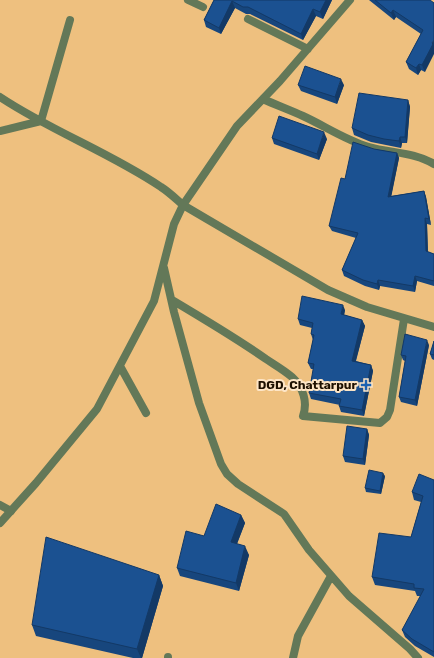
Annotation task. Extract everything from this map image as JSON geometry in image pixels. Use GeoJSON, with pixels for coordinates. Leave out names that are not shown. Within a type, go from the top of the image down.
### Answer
{"type":"FeatureCollection","features":[{"type":"Feature","properties":{"kind":"street"},"geometry":{"type":"LineString","coordinates":[[188,0],[203,7]]}},
{"type":"Feature","properties":{"kind":"street"},"geometry":{"type":"LineString","coordinates":[[0,523],[36,484],[97,409],[154,301],[174,224],[182,205],[237,126],[308,49],[350,0]]}},
{"type":"Feature","properties":{"kind":"street"},"geometry":{"type":"LineString","coordinates":[[248,19],[308,49]]}},
{"type":"Feature","properties":{"kind":"street"},"geometry":{"type":"LineString","coordinates":[[42,121],[70,20]]}},
{"type":"Feature","properties":{"kind":"street"},"geometry":{"type":"LineString","coordinates":[[0,97],[140,174],[162,188],[182,205],[328,290],[367,307],[434,328]]}},
{"type":"Feature","properties":{"kind":"street"},"geometry":{"type":"LineString","coordinates":[[263,99],[368,147],[418,157],[428,160],[434,164]]}},
{"type":"Feature","properties":{"kind":"street"},"geometry":{"type":"LineString","coordinates":[[0,131],[42,121]]}},
{"type":"Feature","properties":{"kind":"street"},"geometry":{"type":"LineString","coordinates":[[163,264],[199,403],[221,464],[227,474],[238,484],[284,514],[309,550],[349,596],[410,649],[418,658]]}},
{"type":"Feature","properties":{"kind":"street"},"geometry":{"type":"LineString","coordinates":[[172,300],[253,349],[292,377],[301,388],[305,398],[305,409],[303,416],[380,422],[387,417],[390,410],[404,319]]}},
{"type":"Feature","properties":{"kind":"street"},"geometry":{"type":"LineString","coordinates":[[120,366],[146,412]]}},
{"type":"Feature","properties":{"kind":"street"},"geometry":{"type":"LineString","coordinates":[[0,506],[11,511]]}},
{"type":"Feature","properties":{"kind":"street"},"geometry":{"type":"LineString","coordinates":[[294,658],[298,636],[331,576]]}},
{"type":"Feature","properties":{"kind":"building"},"geometry":{"type":"Polygon","coordinates":[[[214,0],[326,0],[320,12],[313,9],[301,34],[248,7],[243,7],[232,1],[219,28],[204,20],[214,0]]]}},
{"type":"Feature","properties":{"kind":"building"},"geometry":{"type":"Polygon","coordinates":[[[375,0],[430,0],[434,3],[434,40],[422,65],[419,64],[416,68],[406,62],[423,30],[393,10],[391,13],[375,0]]]}},
{"type":"Feature","properties":{"kind":"building"},"geometry":{"type":"Polygon","coordinates":[[[305,66],[341,79],[335,97],[298,85],[305,66]]]}},
{"type":"Feature","properties":{"kind":"building"},"geometry":{"type":"Polygon","coordinates":[[[359,93],[408,100],[405,137],[400,137],[399,141],[384,139],[368,135],[352,128],[359,93]]]}},
{"type":"Feature","properties":{"kind":"building"},"geometry":{"type":"Polygon","coordinates":[[[279,116],[324,132],[317,154],[272,138],[279,116]]]}},
{"type":"Feature","properties":{"kind":"building"},"geometry":{"type":"Polygon","coordinates":[[[353,142],[374,149],[397,153],[388,197],[424,191],[429,219],[425,218],[426,251],[434,254],[434,281],[415,276],[413,286],[378,280],[377,284],[363,280],[342,270],[358,233],[329,226],[341,178],[345,179],[353,142]]]}},
{"type":"Feature","properties":{"kind":"building"},"geometry":{"type":"Polygon","coordinates":[[[302,296],[343,305],[341,314],[362,320],[352,361],[371,365],[362,410],[339,406],[341,399],[309,393],[314,364],[308,363],[314,335],[311,334],[313,323],[298,319],[302,296]]]}},
{"type":"Feature","properties":{"kind":"building"},"geometry":{"type":"Polygon","coordinates":[[[405,334],[427,340],[415,400],[399,397],[406,356],[401,355],[405,334]]]}},
{"type":"Feature","properties":{"kind":"building"},"geometry":{"type":"Polygon","coordinates":[[[434,341],[434,355],[430,354],[434,341]]]}},
{"type":"Feature","properties":{"kind":"building"},"geometry":{"type":"Polygon","coordinates":[[[347,426],[367,429],[363,459],[343,456],[347,426]]]}},
{"type":"Feature","properties":{"kind":"building"},"geometry":{"type":"Polygon","coordinates":[[[369,470],[383,473],[380,491],[365,488],[369,470]]]}},
{"type":"Feature","properties":{"kind":"building"},"geometry":{"type":"Polygon","coordinates":[[[419,474],[434,480],[434,652],[412,639],[402,630],[424,589],[414,588],[414,584],[372,577],[379,533],[411,537],[423,496],[412,492],[419,474]]]}},
{"type":"Feature","properties":{"kind":"building"},"geometry":{"type":"Polygon","coordinates":[[[216,504],[241,515],[231,542],[245,546],[236,583],[177,568],[186,531],[204,536],[216,504]]]}},
{"type":"Feature","properties":{"kind":"building"},"geometry":{"type":"Polygon","coordinates":[[[46,537],[159,575],[137,649],[32,625],[46,537]]]}},
{"type":"Feature","properties":{"kind":"place","name":"DGD, Chattarpur"},"geometry":{"type":"Point","coordinates":[366,385]}}]}
